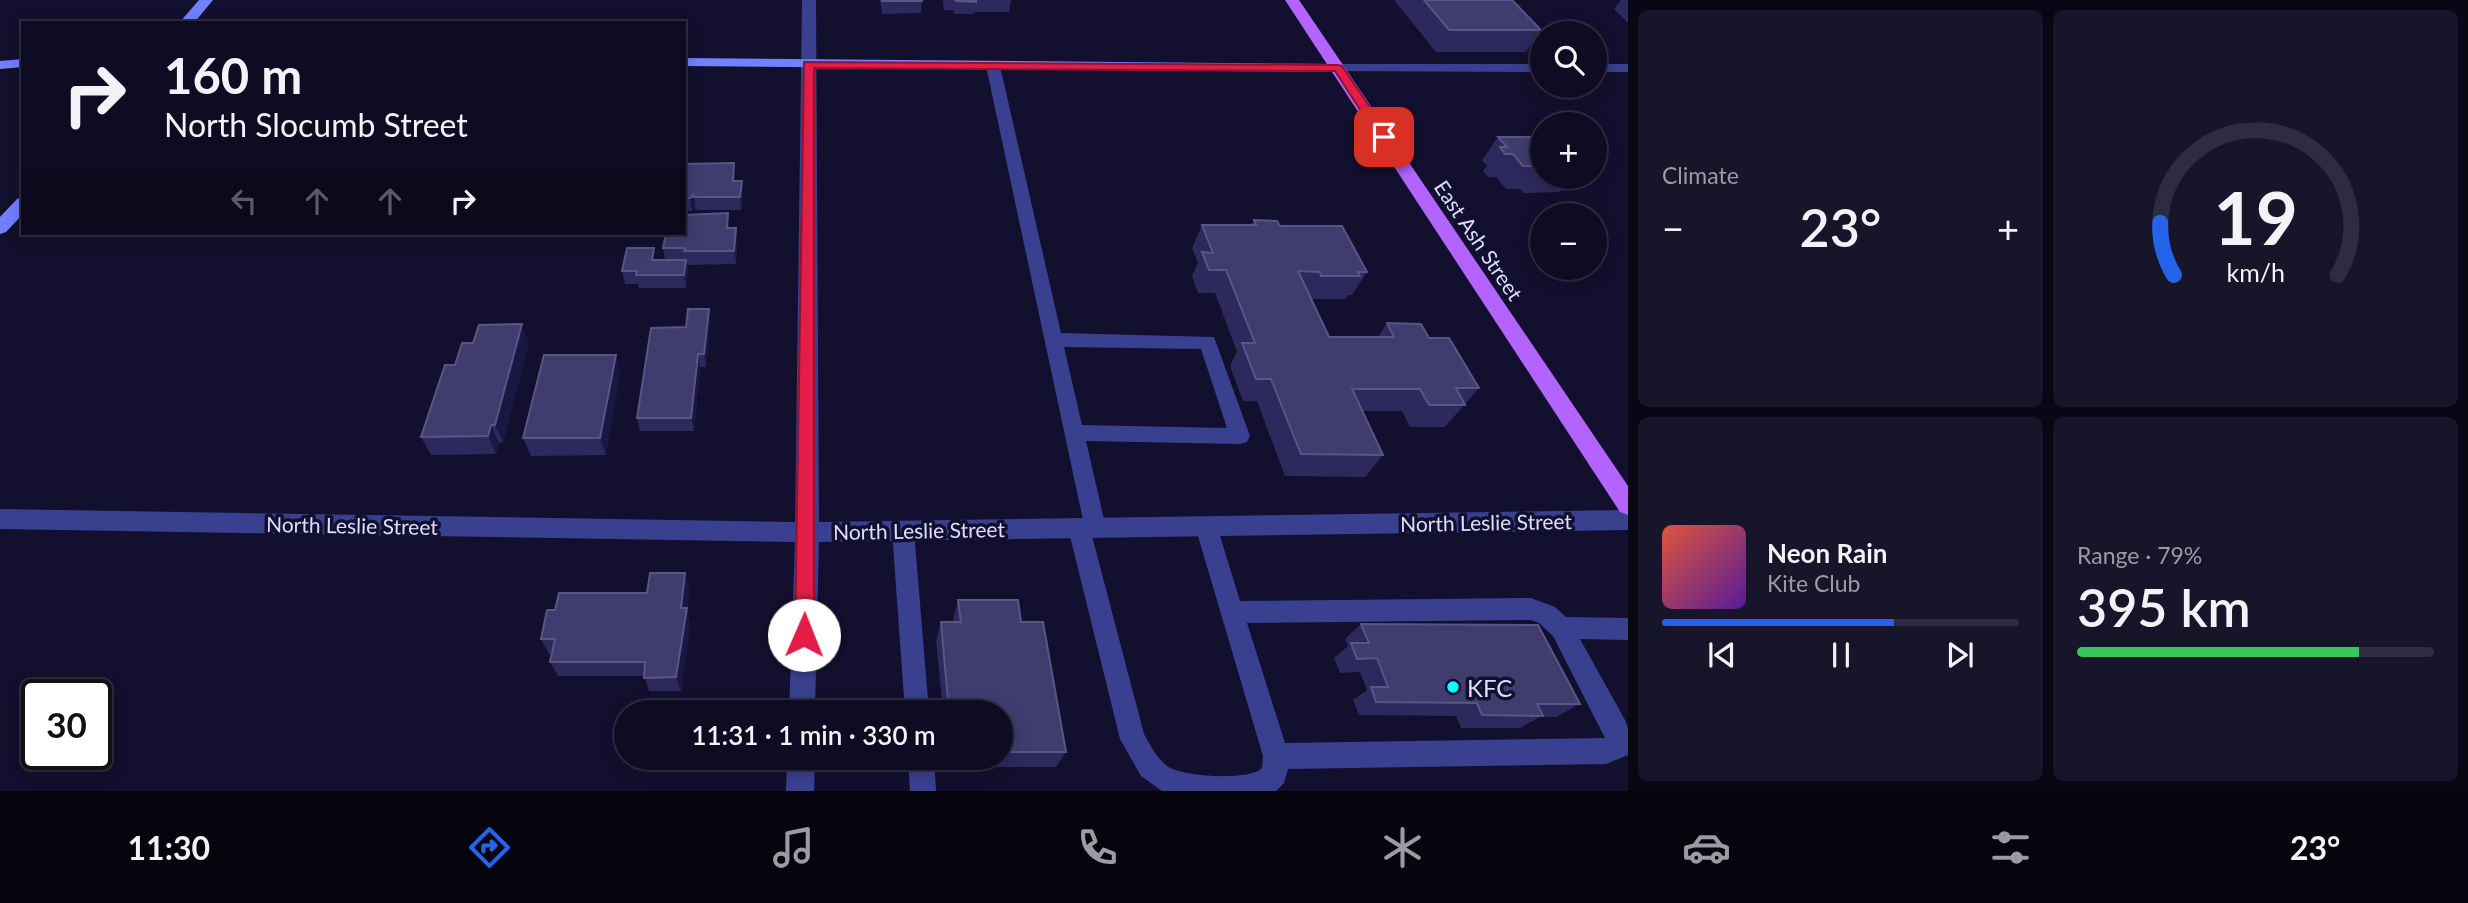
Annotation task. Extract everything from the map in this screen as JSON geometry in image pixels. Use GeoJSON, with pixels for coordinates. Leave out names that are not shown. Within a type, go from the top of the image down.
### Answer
{"type":"FeatureCollection","features":[{"type":"Feature","properties":{"kind":"main road","name":"East Ash Street"},"geometry":{"type":"LineString","coordinates":[[1292,0],[1628,505]]}},
{"type":"Feature","properties":{"kind":"street"},"geometry":{"type":"LineString","coordinates":[[188,21],[206,0]]}},
{"type":"Feature","properties":{"kind":"street"},"geometry":{"type":"LineString","coordinates":[[802,700],[807,532],[809,0]]}},
{"type":"Feature","properties":{"kind":"street"},"geometry":{"type":"LineString","coordinates":[[686,62],[1530,68]]}},
{"type":"Feature","properties":{"kind":"street"},"geometry":{"type":"LineString","coordinates":[[0,65],[21,63]]}},
{"type":"Feature","properties":{"kind":"street"},"geometry":{"type":"LineString","coordinates":[[1607,68],[1628,68]]}},
{"type":"Feature","properties":{"kind":"street"},"geometry":{"type":"LineString","coordinates":[[0,228],[21,205]]}},
{"type":"Feature","properties":{"kind":"street","name":"North Leslie Street"},"geometry":{"type":"LineString","coordinates":[[0,519],[807,532],[1628,520]]}},
{"type":"Feature","properties":{"kind":"street"},"geometry":{"type":"LineString","coordinates":[[800,791],[801,770]]}},
{"type":"Feature","properties":{"kind":"lane"},"geometry":{"type":"LineString","coordinates":[[993,66],[1074,433],[1087,528],[1133,739],[1156,773],[1172,784],[1187,788],[1241,790],[1262,786],[1275,774],[1276,756],[1206,526]]}},
{"type":"Feature","properties":{"kind":"lane"},"geometry":{"type":"LineString","coordinates":[[1053,340],[1208,342],[1240,436],[1074,433]]}},
{"type":"Feature","properties":{"kind":"lane"},"geometry":{"type":"LineString","coordinates":[[903,531],[916,700]]}},
{"type":"Feature","properties":{"kind":"lane"},"geometry":{"type":"LineString","coordinates":[[1233,612],[1531,609],[1547,615],[1560,628],[1616,729],[1619,747],[1606,751],[1276,756]]}},
{"type":"Feature","properties":{"kind":"lane"},"geometry":{"type":"LineString","coordinates":[[1560,628],[1628,629]]}},
{"type":"Feature","properties":{"kind":"lane"},"geometry":{"type":"LineString","coordinates":[[922,770],[923,791]]}},
{"type":"Feature","properties":{"kind":"building"},"geometry":{"type":"Polygon","coordinates":[[[922,0],[922,1],[882,1],[922,0]]]}},
{"type":"Feature","properties":{"kind":"building"},"geometry":{"type":"Polygon","coordinates":[[[1424,0],[1512,0],[1532,21],[1530,21],[1530,30],[1449,30],[1424,0]]]}},
{"type":"Feature","properties":{"kind":"building"},"geometry":{"type":"Polygon","coordinates":[[[1498,137],[1530,137],[1530,166],[1523,166],[1513,154],[1505,154],[1500,147],[1507,147],[1498,137]]]}},
{"type":"Feature","properties":{"kind":"building"},"geometry":{"type":"Polygon","coordinates":[[[734,163],[733,181],[742,181],[740,197],[693,197],[694,194],[686,198],[686,164],[734,163]]]}},
{"type":"Feature","properties":{"kind":"building"},"geometry":{"type":"Polygon","coordinates":[[[728,213],[727,228],[736,228],[734,251],[684,251],[685,248],[663,248],[666,235],[686,235],[686,215],[728,213]]]}},
{"type":"Feature","properties":{"kind":"building"},"geometry":{"type":"Polygon","coordinates":[[[1254,220],[1277,221],[1280,226],[1342,226],[1367,272],[1358,272],[1360,276],[1321,276],[1320,272],[1298,271],[1329,337],[1394,337],[1387,323],[1421,324],[1429,338],[1449,338],[1479,388],[1456,388],[1465,405],[1429,405],[1420,389],[1352,389],[1383,455],[1301,454],[1271,379],[1256,379],[1242,343],[1255,343],[1226,270],[1209,270],[1202,252],[1213,253],[1202,225],[1256,225],[1254,220]]]}},
{"type":"Feature","properties":{"kind":"building"},"geometry":{"type":"Polygon","coordinates":[[[627,248],[654,248],[652,260],[686,260],[684,275],[636,275],[637,271],[622,271],[627,248]]]}},
{"type":"Feature","properties":{"kind":"building"},"geometry":{"type":"Polygon","coordinates":[[[688,309],[709,309],[704,354],[698,354],[691,418],[637,418],[651,328],[686,327],[688,309]]]}},
{"type":"Feature","properties":{"kind":"building"},"geometry":{"type":"Polygon","coordinates":[[[522,324],[495,425],[491,425],[488,436],[421,437],[445,365],[455,365],[462,343],[473,343],[479,325],[522,324]]]}},
{"type":"Feature","properties":{"kind":"building"},"geometry":{"type":"Polygon","coordinates":[[[544,355],[616,355],[600,438],[523,438],[544,355]]]}},
{"type":"Feature","properties":{"kind":"building"},"geometry":{"type":"Polygon","coordinates":[[[650,573],[685,573],[681,608],[687,608],[676,677],[644,678],[645,662],[550,662],[555,639],[541,639],[547,610],[555,610],[559,593],[647,593],[650,573]]]}},
{"type":"Feature","properties":{"kind":"building"},"geometry":{"type":"Polygon","coordinates":[[[958,600],[1018,600],[1021,622],[1043,622],[1066,752],[1013,752],[1013,700],[948,700],[941,622],[961,622],[958,600]]]}},
{"type":"Feature","properties":{"kind":"building","name":"KFC"},"geometry":{"type":"Polygon","coordinates":[[[1361,624],[1538,625],[1580,704],[1537,704],[1543,716],[1482,715],[1477,703],[1376,702],[1371,687],[1388,687],[1377,658],[1357,659],[1351,643],[1369,643],[1361,624]]]}},
{"type":"Feature","properties":{"kind":"place","name":"KFC"},"geometry":{"type":"Point","coordinates":[1453,687]}},
{"type":"Feature","properties":{"kind":"route"},"geometry":{"type":"LineString","coordinates":[[804,635],[807,532],[808,65],[1338,68],[1384,137]]}}]}
